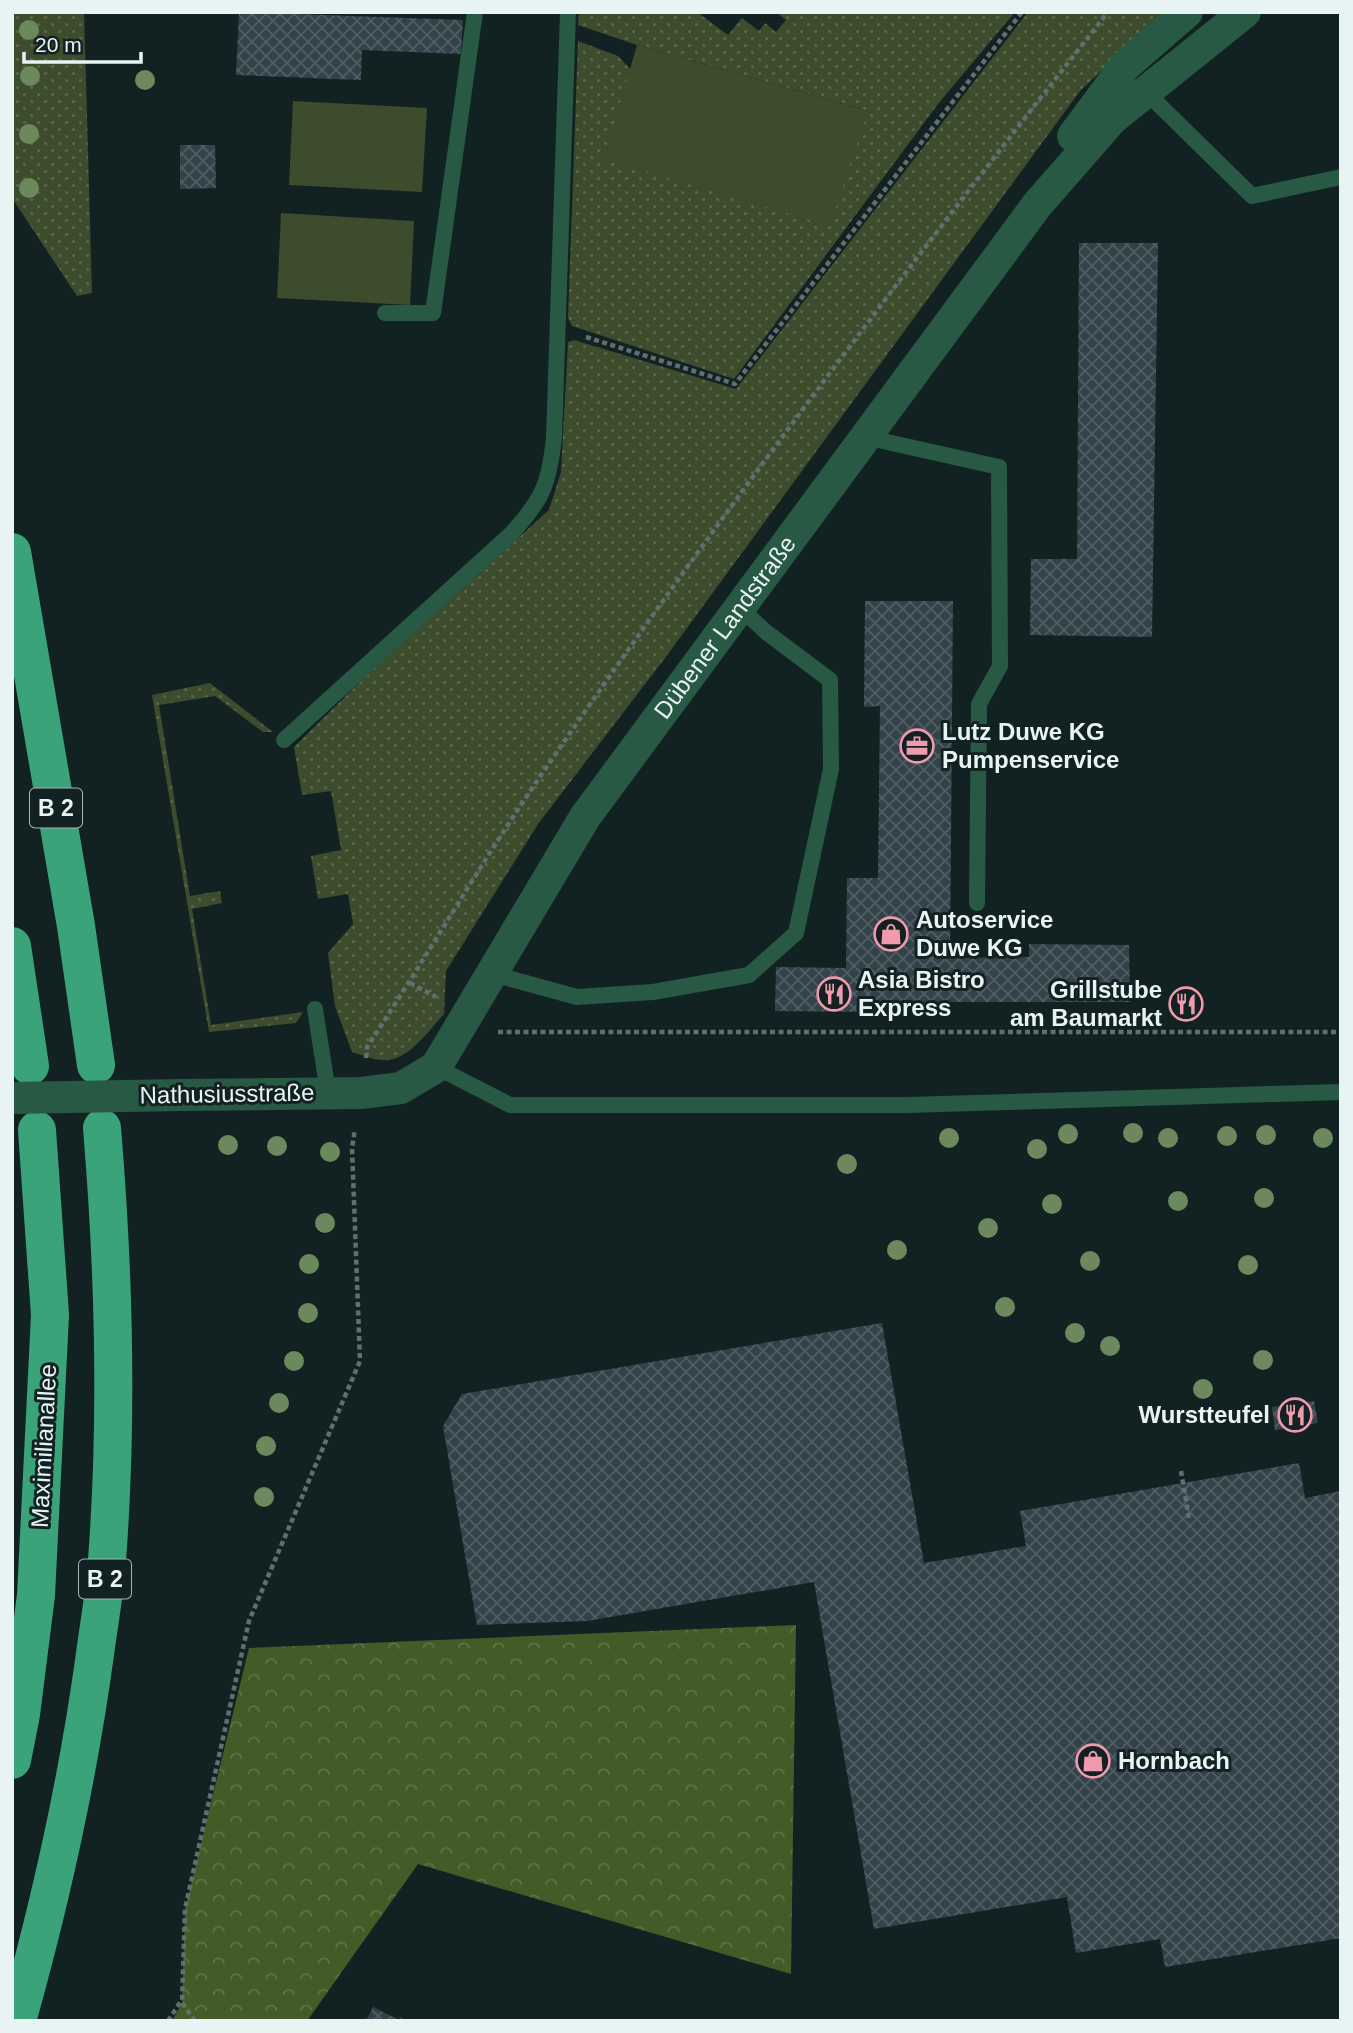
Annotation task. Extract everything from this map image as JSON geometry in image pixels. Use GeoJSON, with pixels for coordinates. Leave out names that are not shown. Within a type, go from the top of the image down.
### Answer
{"type":"FeatureCollection","features":[{"type":"Feature","properties":{"kind":"highway","name":"B 2"},"geometry":{"type":"LineString","coordinates":[[12,552],[76,926],[96,1065]]}},
{"type":"Feature","properties":{"kind":"highway"},"geometry":{"type":"LineString","coordinates":[[12,946],[21,1082]]}},
{"type":"Feature","properties":{"kind":"highway","name":"B 2"},"geometry":{"type":"LineString","coordinates":[[17,2021],[50,1906],[80,1759],[107,1563],[115,1410],[114,1309],[102,1128]]}},
{"type":"Feature","properties":{"kind":"highway","name":"Maximilianallee"},"geometry":{"type":"LineString","coordinates":[[12,1760],[21,1714],[36,1595],[50,1315],[37,1130]]}},
{"type":"Feature","properties":{"kind":"street","name":"Dübener Landstraße"},"geometry":{"type":"LineString","coordinates":[[1037,205],[1070,139],[1125,66],[1187,12]]}},
{"type":"Feature","properties":{"kind":"street","name":"Dübener Landstraße"},"geometry":{"type":"LineString","coordinates":[[436,1068],[585,817],[738,606],[1037,205],[1112,119],[1245,12]]}},
{"type":"Feature","properties":{"kind":"street","name":"Nathusiusstraße"},"geometry":{"type":"LineString","coordinates":[[21,1082],[181,1095],[361,1093],[401,1088],[436,1068]]}},
{"type":"Feature","properties":{"kind":"lane"},"geometry":{"type":"LineString","coordinates":[[385,313],[433,313],[475,12]]}},
{"type":"Feature","properties":{"kind":"lane"},"geometry":{"type":"LineString","coordinates":[[284,740],[511,534],[537,506],[550,471],[558,328],[568,12]]}},
{"type":"Feature","properties":{"kind":"lane"},"geometry":{"type":"LineString","coordinates":[[1146,92],[1252,196],[1341,177]]}},
{"type":"Feature","properties":{"kind":"lane"},"geometry":{"type":"LineString","coordinates":[[865,437],[999,467],[1000,666],[979,704],[977,903]]}},
{"type":"Feature","properties":{"kind":"lane"},"geometry":{"type":"LineString","coordinates":[[493,974],[577,998],[653,992],[749,975],[796,933],[831,769],[830,680],[766,632],[738,606]]}},
{"type":"Feature","properties":{"kind":"lane"},"geometry":{"type":"LineString","coordinates":[[315,1009],[328,1092]]}},
{"type":"Feature","properties":{"kind":"lane"},"geometry":{"type":"LineString","coordinates":[[436,1068],[510,1105],[906,1105],[1341,1092]]}},
{"type":"Feature","properties":{"kind":"path"},"geometry":{"type":"LineString","coordinates":[[558,328],[735,384],[1021,12]]}},
{"type":"Feature","properties":{"kind":"path"},"geometry":{"type":"LineString","coordinates":[[169,2021],[182,2001],[185,1909],[249,1621],[360,1361],[352,1148],[367,1047],[538,780],[690,562],[985,168],[1108,12]]}},
{"type":"Feature","properties":{"kind":"path"},"geometry":{"type":"LineString","coordinates":[[410,983],[500,1033],[1341,1032]]}},
{"type":"Feature","properties":{"kind":"path"},"geometry":{"type":"LineString","coordinates":[[1181,1471],[1189,1518]]}},
{"type":"Feature","properties":{"kind":"path"},"geometry":{"type":"LineString","coordinates":[[182,2001],[195,2021]]}},
{"type":"Feature","properties":{"kind":"green space"},"geometry":{"type":"Polygon","coordinates":[[[12,12],[84,12],[92,293],[77,296],[12,198],[12,12]]]}},
{"type":"Feature","properties":{"kind":"green space"},"geometry":{"type":"Polygon","coordinates":[[[579,12],[697,12],[728,35],[742,18],[759,31],[765,23],[776,32],[786,20],[776,12],[1015,12],[938,104],[734,379],[572,326],[568,318],[578,41],[618,56],[631,70],[605,159],[868,111],[637,45],[578,25],[579,12]]]}},
{"type":"Feature","properties":{"kind":"green space"},"geometry":{"type":"Polygon","coordinates":[[[1028,12],[1164,12],[1080,91],[665,658],[538,824],[446,971],[444,1014],[418,1043],[395,1059],[378,1060],[352,1052],[335,1006],[328,953],[353,924],[348,894],[318,899],[311,856],[341,850],[331,791],[302,795],[294,747],[365,677],[549,510],[561,472],[568,342],[574,340],[736,389],[1028,12]]]}},
{"type":"Feature","properties":{"kind":"green space"},"geometry":{"type":"Polygon","coordinates":[[[637,45],[868,111],[830,226],[604,159],[637,45]]]}},
{"type":"Feature","properties":{"kind":"green space"},"geometry":{"type":"Polygon","coordinates":[[[293,101],[427,108],[422,192],[289,185],[293,101]]]}},
{"type":"Feature","properties":{"kind":"green space"},"geometry":{"type":"Polygon","coordinates":[[[281,213],[414,221],[410,305],[277,298],[281,213]]]}},
{"type":"Feature","properties":{"kind":"green space"},"geometry":{"type":"Polygon","coordinates":[[[210,683],[273,732],[263,732],[215,696],[159,705],[190,896],[220,891],[222,903],[192,909],[211,1025],[303,1012],[296,1023],[209,1032],[152,695],[210,683]]]}},
{"type":"Feature","properties":{"kind":"green space"},"geometry":{"type":"Polygon","coordinates":[[[796,1625],[791,1974],[418,1864],[307,2021],[172,2021],[182,2003],[185,1909],[249,1648],[796,1625]]]}},
{"type":"Feature","properties":{"kind":"building"},"geometry":{"type":"Polygon","coordinates":[[[239,12],[463,20],[461,54],[362,50],[361,80],[236,75],[239,12]]]}},
{"type":"Feature","properties":{"kind":"building"},"geometry":{"type":"Polygon","coordinates":[[[180,145],[215,145],[216,188],[180,189],[180,145]]]}},
{"type":"Feature","properties":{"kind":"building"},"geometry":{"type":"Polygon","coordinates":[[[1079,243],[1158,243],[1152,637],[1030,635],[1031,559],[1077,559],[1079,243]]]}},
{"type":"Feature","properties":{"kind":"building"},"geometry":{"type":"Polygon","coordinates":[[[865,601],[953,601],[950,958],[1029,957],[1029,944],[1129,945],[1130,1002],[950,1002],[949,1013],[775,1011],[776,967],[846,968],[847,878],[878,878],[880,706],[864,707],[865,601]]]}},
{"type":"Feature","properties":{"kind":"building","name":"Hornbach"},"geometry":{"type":"Polygon","coordinates":[[[882,1323],[924,1563],[1026,1546],[1020,1511],[1299,1463],[1305,1498],[1341,1491],[1341,1938],[1165,1967],[1160,1939],[1076,1953],[1067,1897],[874,1929],[814,1582],[587,1621],[477,1625],[443,1426],[462,1394],[882,1323]]]}},
{"type":"Feature","properties":{"kind":"building","name":"Wurstteufel"},"geometry":{"type":"Polygon","coordinates":[[[1314,1401],[1318,1423],[1275,1430],[1272,1407],[1314,1401]]]}},
{"type":"Feature","properties":{"kind":"building"},"geometry":{"type":"Polygon","coordinates":[[[373,2007],[399,2020],[400,2017],[407,2021],[366,2021],[373,2007]]]}},
{"type":"Feature","properties":{"kind":"place","name":"Lutz Duwe KG Pumpenservice"},"geometry":{"type":"Point","coordinates":[917,746]}},
{"type":"Feature","properties":{"kind":"place","name":"Autoservice Duwe KG"},"geometry":{"type":"Point","coordinates":[891,934]}},
{"type":"Feature","properties":{"kind":"place","name":"Asia Bistro Express"},"geometry":{"type":"Point","coordinates":[834,994]}},
{"type":"Feature","properties":{"kind":"place","name":"Grillstube am Baumarkt"},"geometry":{"type":"Point","coordinates":[1186,1004]}},
{"type":"Feature","properties":{"kind":"place","name":"Wurstteufel"},"geometry":{"type":"Point","coordinates":[1295,1415]}},
{"type":"Feature","properties":{"kind":"place","name":"Hornbach"},"geometry":{"type":"Point","coordinates":[1093,1761]}}]}
